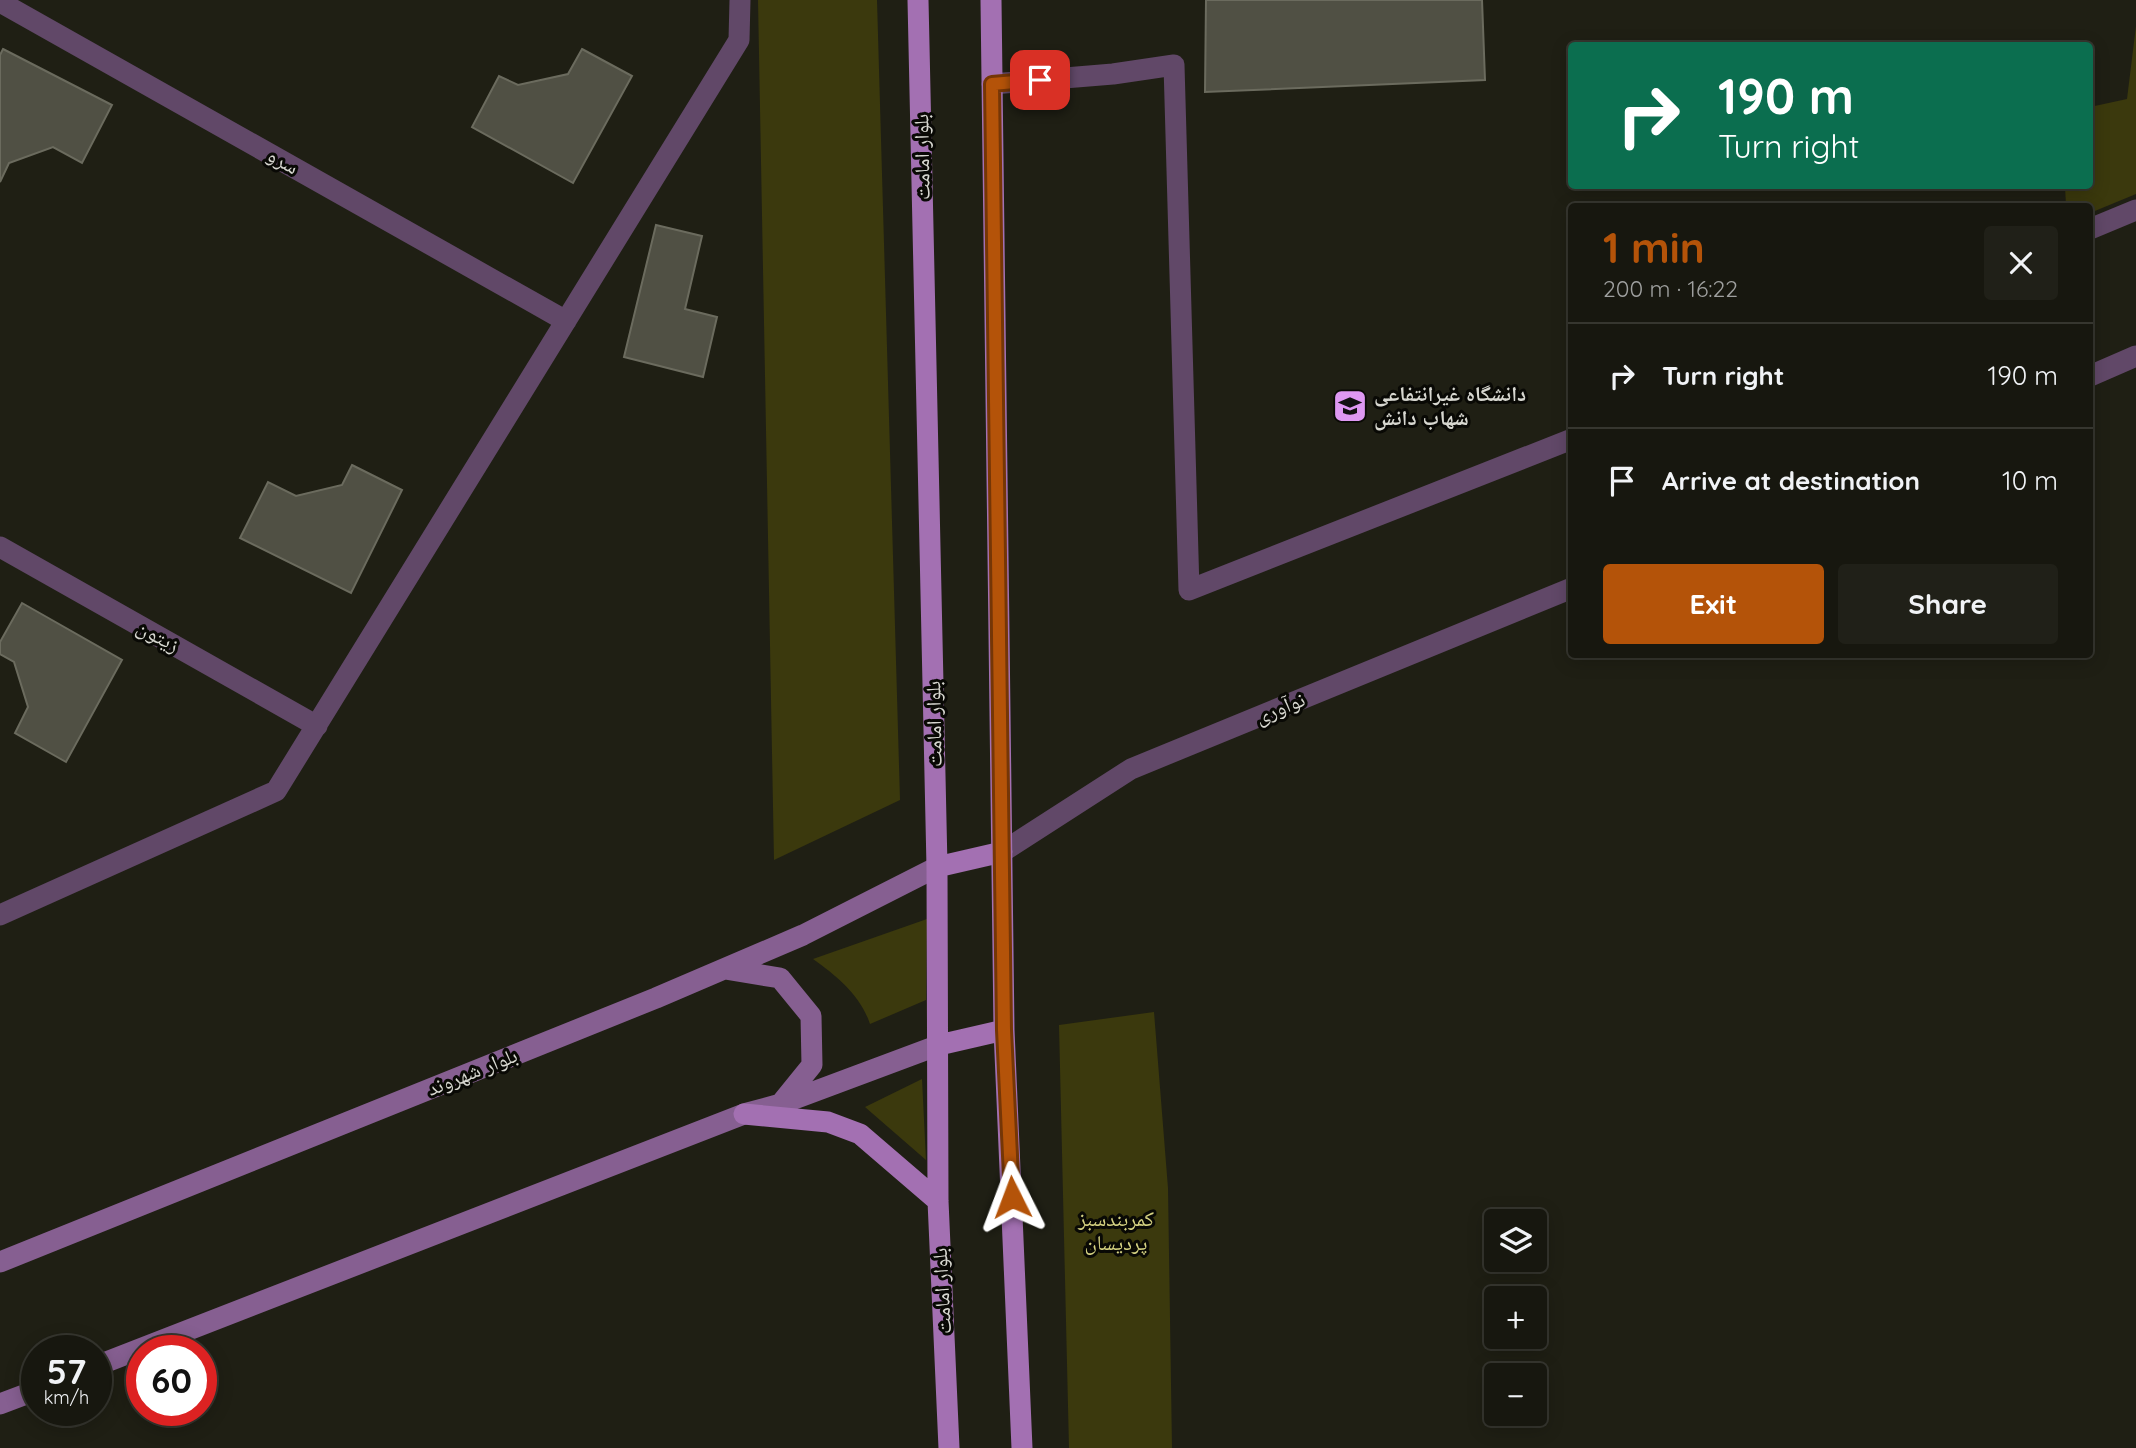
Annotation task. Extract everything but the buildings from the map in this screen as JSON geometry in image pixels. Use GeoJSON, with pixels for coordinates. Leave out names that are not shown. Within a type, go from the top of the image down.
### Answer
{"type":"FeatureCollection","features":[{"type":"Feature","properties":{"kind":"main road","name":"بلوار امامت"},"geometry":{"type":"LineString","coordinates":[[918,0],[937,867],[938,1201],[949,1448]]}},
{"type":"Feature","properties":{"kind":"main road"},"geometry":{"type":"LineString","coordinates":[[991,0],[1004,1030],[1022,1448]]}},
{"type":"Feature","properties":{"kind":"main road"},"geometry":{"type":"LineString","coordinates":[[937,867],[1002,852]]}},
{"type":"Feature","properties":{"kind":"main road","name":"بلوار شهروند"},"geometry":{"type":"LineString","coordinates":[[0,1262],[724,969],[803,935],[937,867]]}},
{"type":"Feature","properties":{"kind":"main road"},"geometry":{"type":"LineString","coordinates":[[724,969],[780,978],[811,1016],[812,1065],[781,1104]]}},
{"type":"Feature","properties":{"kind":"main road"},"geometry":{"type":"LineString","coordinates":[[112,1360],[744,1114],[781,1104],[939,1045],[1004,1030]]}},
{"type":"Feature","properties":{"kind":"main road"},"geometry":{"type":"LineString","coordinates":[[744,1114],[828,1122],[860,1134],[938,1201]]}},
{"type":"Feature","properties":{"kind":"main road"},"geometry":{"type":"LineString","coordinates":[[0,1404],[21,1396]]}},
{"type":"Feature","properties":{"kind":"street"},"geometry":{"type":"LineString","coordinates":[[0,915],[276,792],[739,40],[740,0]]}},
{"type":"Feature","properties":{"kind":"street","name":"سرو"},"geometry":{"type":"LineString","coordinates":[[0,2],[566,321]]}},
{"type":"Feature","properties":{"kind":"street"},"geometry":{"type":"LineString","coordinates":[[992,84],[1113,74],[1174,65],[1189,590],[1568,441]]}},
{"type":"Feature","properties":{"kind":"street"},"geometry":{"type":"LineString","coordinates":[[2093,228],[2136,210]]}},
{"type":"Feature","properties":{"kind":"street"},"geometry":{"type":"LineString","coordinates":[[2093,375],[2136,356]]}},
{"type":"Feature","properties":{"kind":"street","name":"زیتون"},"geometry":{"type":"LineString","coordinates":[[0,547],[317,726]]}},
{"type":"Feature","properties":{"kind":"street","name":"نوآوری"},"geometry":{"type":"LineString","coordinates":[[1002,852],[1131,769],[1568,591]]}},
{"type":"Feature","properties":{"kind":"green space"},"geometry":{"type":"Polygon","coordinates":[[[758,0],[877,0],[900,800],[774,860],[758,0]]]}},
{"type":"Feature","properties":{"kind":"green space"},"geometry":{"type":"Polygon","coordinates":[[[2136,26],[2136,194],[2093,212],[2093,203],[2066,203],[2065,189],[2093,189],[2093,106],[2127,99],[2136,26]]]}},
{"type":"Feature","properties":{"kind":"green space"},"geometry":{"type":"Polygon","coordinates":[[[927,919],[926,1000],[870,1024],[861,1004],[847,987],[813,959],[927,919]]]}},
{"type":"Feature","properties":{"kind":"green space","name":"کمربندسبز پردیسان"},"geometry":{"type":"Polygon","coordinates":[[[1154,1012],[1168,1188],[1172,1448],[1069,1448],[1059,1025],[1154,1012]]]}},
{"type":"Feature","properties":{"kind":"green space"},"geometry":{"type":"Polygon","coordinates":[[[922,1079],[926,1160],[865,1107],[922,1079]]]}},
{"type":"Feature","properties":{"kind":"place","name":"دانشگاه غیرانتفاعی شهاب دانش"},"geometry":{"type":"Point","coordinates":[1350,406]}},
{"type":"Feature","properties":{"kind":"route"},"geometry":{"type":"LineString","coordinates":[[1012,1197],[1004,1030],[992,84],[1040,80]]}}]}
